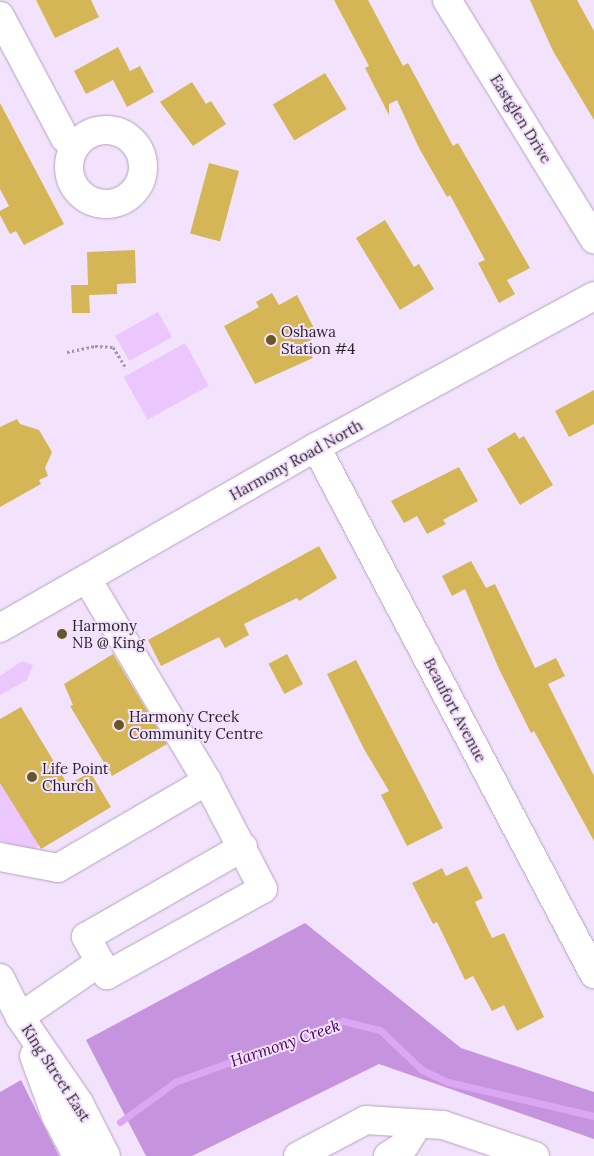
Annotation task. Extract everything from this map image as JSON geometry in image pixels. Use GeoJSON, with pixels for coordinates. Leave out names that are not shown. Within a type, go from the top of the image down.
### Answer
{"type":"FeatureCollection","features":[{"type":"Feature","properties":{"kind":"main road","name":"Eastglen Drive"},"geometry":{"type":"LineString","coordinates":[[447,0],[594,239]]}},
{"type":"Feature","properties":{"kind":"main road"},"geometry":{"type":"LineString","coordinates":[[0,16],[65,138],[73,147]]}},
{"type":"Feature","properties":{"kind":"main road","name":"Harmony Road North"},"geometry":{"type":"LineString","coordinates":[[0,628],[316,447],[594,296]]}},
{"type":"Feature","properties":{"kind":"main road","name":"Beaufort Avenue"},"geometry":{"type":"LineString","coordinates":[[316,447],[594,974]]}},
{"type":"Feature","properties":{"kind":"main road"},"geometry":{"type":"LineString","coordinates":[[87,579],[207,781],[243,847],[263,889],[107,976],[86,937],[243,847]]}},
{"type":"Feature","properties":{"kind":"main road"},"geometry":{"type":"LineString","coordinates":[[0,857],[58,868],[207,781]]}},
{"type":"Feature","properties":{"kind":"main road"},"geometry":{"type":"LineString","coordinates":[[20,1017],[100,962]]}},
{"type":"Feature","properties":{"kind":"main road","name":"King Street East"},"geometry":{"type":"LineString","coordinates":[[0,978],[20,1017],[56,1116],[77,1156]]}},
{"type":"Feature","properties":{"kind":"main road","name":"King Street East"},"geometry":{"type":"LineString","coordinates":[[20,1017],[79,1103],[106,1156]]}},
{"type":"Feature","properties":{"kind":"main road"},"geometry":{"type":"LineString","coordinates":[[298,1156],[366,1120],[443,1126],[535,1156]]}},
{"type":"Feature","properties":{"kind":"main road"},"geometry":{"type":"LineString","coordinates":[[388,1156],[405,1145],[418,1124]]}},
{"type":"Feature","properties":{"kind":"path"},"geometry":{"type":"LineString","coordinates":[[67,352],[95,346],[113,348],[126,368]]}},
{"type":"Feature","properties":{"kind":"shaded area"},"geometry":{"type":"Polygon","coordinates":[[[158,312],[172,337],[129,361],[115,336],[158,312]]]}},
{"type":"Feature","properties":{"kind":"shaded area"},"geometry":{"type":"Polygon","coordinates":[[[185,343],[209,386],[148,420],[124,377],[185,343]]]}},
{"type":"Feature","properties":{"kind":"shaded area"},"geometry":{"type":"Polygon","coordinates":[[[22,661],[33,665],[27,680],[0,695],[0,676],[22,661]]]}},
{"type":"Feature","properties":{"kind":"shaded area"},"geometry":{"type":"Polygon","coordinates":[[[0,754],[43,835],[35,851],[0,841],[0,754]]]}},
{"type":"Feature","properties":{"kind":"shaded area"},"geometry":{"type":"Polygon","coordinates":[[[305,923],[461,1048],[594,1092],[594,1139],[379,1064],[192,1156],[146,1156],[86,1040],[305,923]]]}},
{"type":"Feature","properties":{"kind":"shaded area"},"geometry":{"type":"Polygon","coordinates":[[[21,1080],[59,1156],[0,1156],[0,1092],[21,1080]]]}},
{"type":"Feature","properties":{"kind":"building"},"geometry":{"type":"Polygon","coordinates":[[[36,0],[91,0],[99,17],[55,38],[36,0]]]}},
{"type":"Feature","properties":{"kind":"building"},"geometry":{"type":"Polygon","coordinates":[[[334,0],[368,0],[403,66],[408,63],[453,146],[458,143],[530,268],[507,280],[515,294],[499,303],[478,263],[485,260],[450,195],[447,197],[419,148],[397,100],[389,104],[389,115],[365,68],[369,66],[334,0]]]}},
{"type":"Feature","properties":{"kind":"building"},"geometry":{"type":"Polygon","coordinates":[[[530,0],[577,0],[594,31],[594,120],[553,51],[530,0]]]}},
{"type":"Feature","properties":{"kind":"building"},"geometry":{"type":"Polygon","coordinates":[[[118,47],[130,71],[140,66],[154,92],[127,107],[113,80],[86,94],[74,71],[118,47]]]}},
{"type":"Feature","properties":{"kind":"building"},"geometry":{"type":"Polygon","coordinates":[[[325,73],[347,109],[294,140],[273,104],[325,73]]]}},
{"type":"Feature","properties":{"kind":"building"},"geometry":{"type":"Polygon","coordinates":[[[192,82],[206,104],[211,101],[226,124],[193,146],[160,102],[192,82]]]}},
{"type":"Feature","properties":{"kind":"building"},"geometry":{"type":"Polygon","coordinates":[[[0,103],[64,224],[24,245],[16,231],[10,234],[0,215],[0,211],[9,206],[0,189],[0,103]]]}},
{"type":"Feature","properties":{"kind":"building"},"geometry":{"type":"Polygon","coordinates":[[[209,163],[239,171],[220,242],[190,234],[209,163]]]}},
{"type":"Feature","properties":{"kind":"building"},"geometry":{"type":"Polygon","coordinates":[[[385,220],[414,267],[419,264],[434,289],[400,310],[356,238],[385,220]]]}},
{"type":"Feature","properties":{"kind":"building"},"geometry":{"type":"Polygon","coordinates":[[[135,250],[136,283],[117,284],[117,294],[89,295],[90,313],[72,313],[71,285],[88,285],[87,252],[135,250]]]}},
{"type":"Feature","properties":{"kind":"building","name":"Oshawa Station #4"},"geometry":{"type":"Polygon","coordinates":[[[272,293],[279,305],[297,295],[318,336],[305,343],[313,358],[255,384],[224,326],[259,307],[256,302],[272,293]]]}},
{"type":"Feature","properties":{"kind":"building"},"geometry":{"type":"Polygon","coordinates":[[[594,390],[594,424],[569,437],[555,411],[594,390]]]}},
{"type":"Feature","properties":{"kind":"building"},"geometry":{"type":"Polygon","coordinates":[[[17,419],[20,424],[39,430],[52,452],[45,468],[48,476],[39,480],[41,484],[0,507],[0,427],[17,419]]]}},
{"type":"Feature","properties":{"kind":"building"},"geometry":{"type":"Polygon","coordinates":[[[515,432],[519,439],[524,436],[553,485],[520,505],[487,449],[515,432]]]}},
{"type":"Feature","properties":{"kind":"building"},"geometry":{"type":"Polygon","coordinates":[[[459,467],[478,501],[443,520],[446,524],[427,534],[417,516],[404,523],[391,501],[459,467]]]}},
{"type":"Feature","properties":{"kind":"building"},"geometry":{"type":"Polygon","coordinates":[[[319,546],[337,578],[299,601],[297,598],[244,624],[249,635],[225,648],[219,637],[161,666],[148,640],[319,546]]]}},
{"type":"Feature","properties":{"kind":"building"},"geometry":{"type":"Polygon","coordinates":[[[471,561],[486,588],[495,584],[535,668],[556,658],[565,676],[548,684],[594,776],[594,841],[534,731],[531,733],[499,669],[465,589],[452,596],[442,576],[471,561]]]}},
{"type":"Feature","properties":{"kind":"building","name":"Harmony Creek Community Centre"},"geometry":{"type":"Polygon","coordinates":[[[113,654],[167,744],[112,776],[70,706],[73,705],[64,684],[113,654]]]}},
{"type":"Feature","properties":{"kind":"building"},"geometry":{"type":"Polygon","coordinates":[[[287,654],[303,684],[284,694],[268,664],[287,654]]]}},
{"type":"Feature","properties":{"kind":"building"},"geometry":{"type":"Polygon","coordinates":[[[356,660],[443,828],[407,846],[381,795],[389,791],[364,749],[327,674],[356,660]]]}},
{"type":"Feature","properties":{"kind":"building","name":"Life Point Church"},"geometry":{"type":"Polygon","coordinates":[[[21,707],[68,785],[90,772],[111,807],[41,849],[0,783],[0,719],[21,707]]]}},
{"type":"Feature","properties":{"kind":"building"},"geometry":{"type":"Polygon","coordinates":[[[467,866],[483,898],[475,902],[492,938],[504,933],[544,1017],[517,1031],[504,1005],[492,1011],[473,976],[465,980],[437,922],[433,924],[412,883],[442,868],[446,876],[467,866]]]}},
{"type":"Feature","properties":{"kind":"waterway","name":"Harmony Creek"},"geometry":{"type":"LineString","coordinates":[[120,1122],[175,1082],[343,1021],[380,1030],[422,1070],[448,1082],[594,1116]]}},
{"type":"Feature","properties":{"kind":"place","name":"Oshawa Station #4"},"geometry":{"type":"Point","coordinates":[271,340]}},
{"type":"Feature","properties":{"kind":"place","name":"Harmony NB @ King"},"geometry":{"type":"Point","coordinates":[62,634]}},
{"type":"Feature","properties":{"kind":"place","name":"Harmony Creek Community Centre"},"geometry":{"type":"Point","coordinates":[119,725]}},
{"type":"Feature","properties":{"kind":"place","name":"Life Point Church"},"geometry":{"type":"Point","coordinates":[32,777]}}]}
